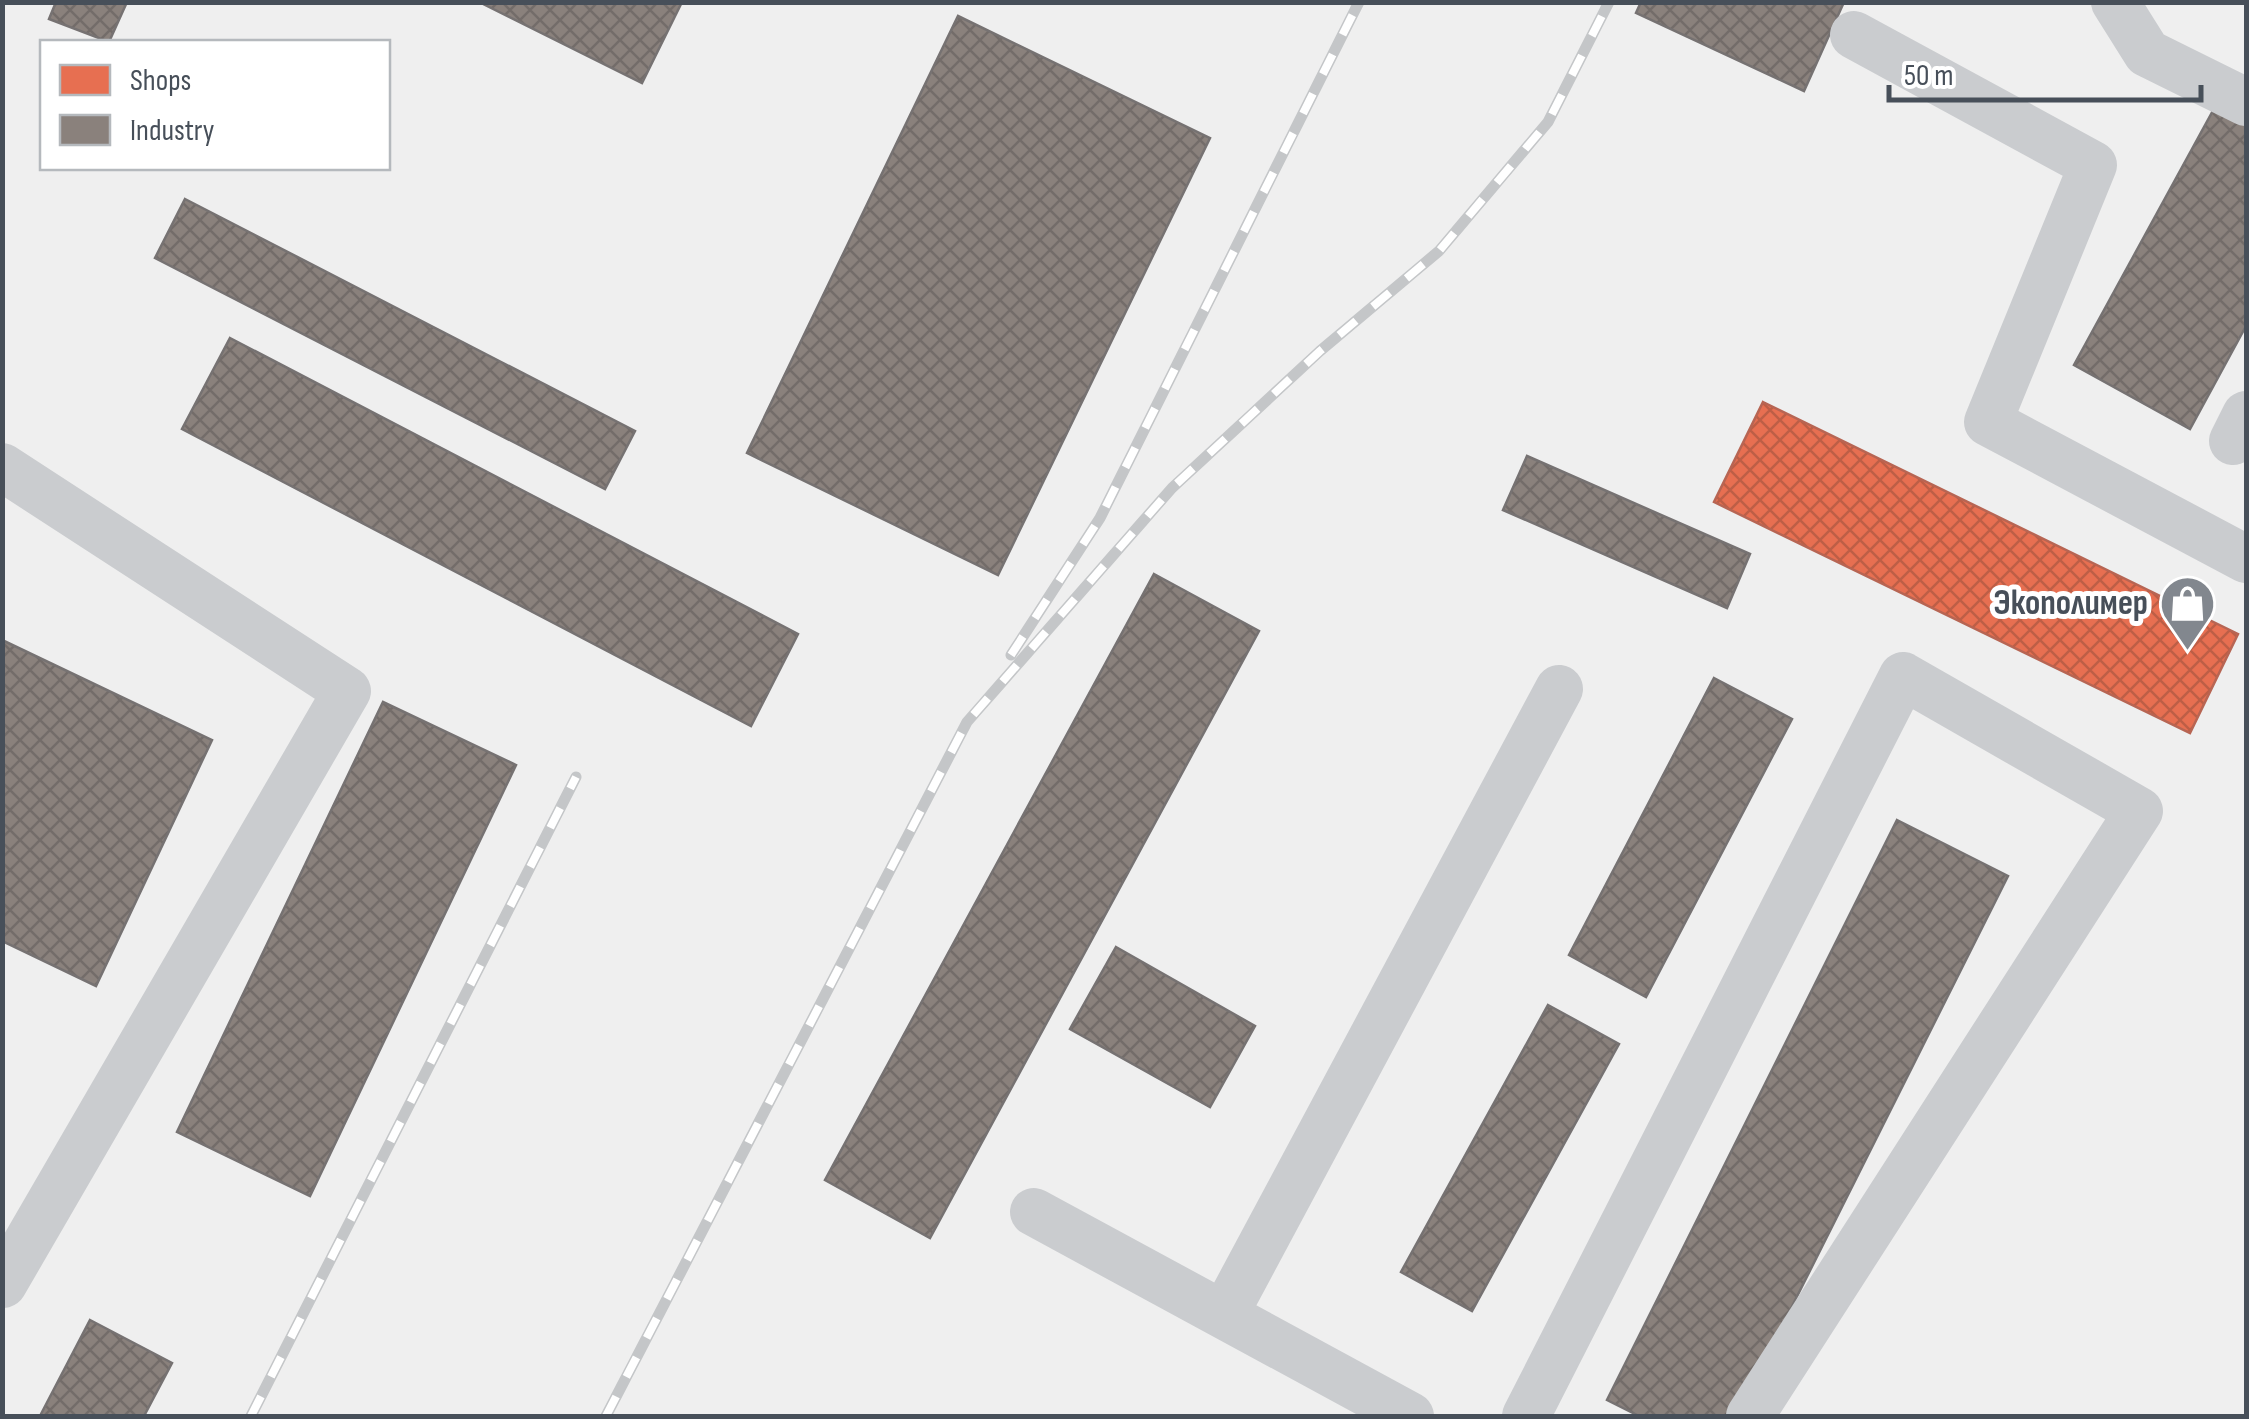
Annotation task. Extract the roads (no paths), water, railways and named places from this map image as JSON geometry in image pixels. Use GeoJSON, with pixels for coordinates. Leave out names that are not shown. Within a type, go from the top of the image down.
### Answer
{"type":"FeatureCollection","features":[{"type":"Feature","properties":{"kind":"lane"},"geometry":{"type":"LineString","coordinates":[[2115,2],[2147,53],[2246,102]]}},
{"type":"Feature","properties":{"kind":"lane"},"geometry":{"type":"LineString","coordinates":[[1854,35],[2094,165],[1988,422],[2246,558]]}},
{"type":"Feature","properties":{"kind":"lane"},"geometry":{"type":"LineString","coordinates":[[2,468],[347,691],[3,1284]]}},
{"type":"Feature","properties":{"kind":"lane"},"geometry":{"type":"LineString","coordinates":[[1526,1416],[1903,676],[2139,812],[1750,1416]]}},
{"type":"Feature","properties":{"kind":"lane"},"geometry":{"type":"LineString","coordinates":[[1224,1315],[1559,689]]}},
{"type":"Feature","properties":{"kind":"lane"},"geometry":{"type":"LineString","coordinates":[[1034,1212],[1410,1416]]}},
{"type":"Feature","properties":{"kind":"railway"},"geometry":{"type":"LineString","coordinates":[[1011,655],[1100,518],[1359,2]]}},
{"type":"Feature","properties":{"kind":"railway"},"geometry":{"type":"LineString","coordinates":[[606,1416],[967,722],[1172,488],[1320,351],[1439,251],[1548,122],[1609,2]]}},
{"type":"Feature","properties":{"kind":"railway"},"geometry":{"type":"LineString","coordinates":[[251,1416],[576,777]]}},
{"type":"Feature","properties":{"kind":"place","name":"Экополимер"},"geometry":{"type":"Point","coordinates":[2187,652]}}]}
